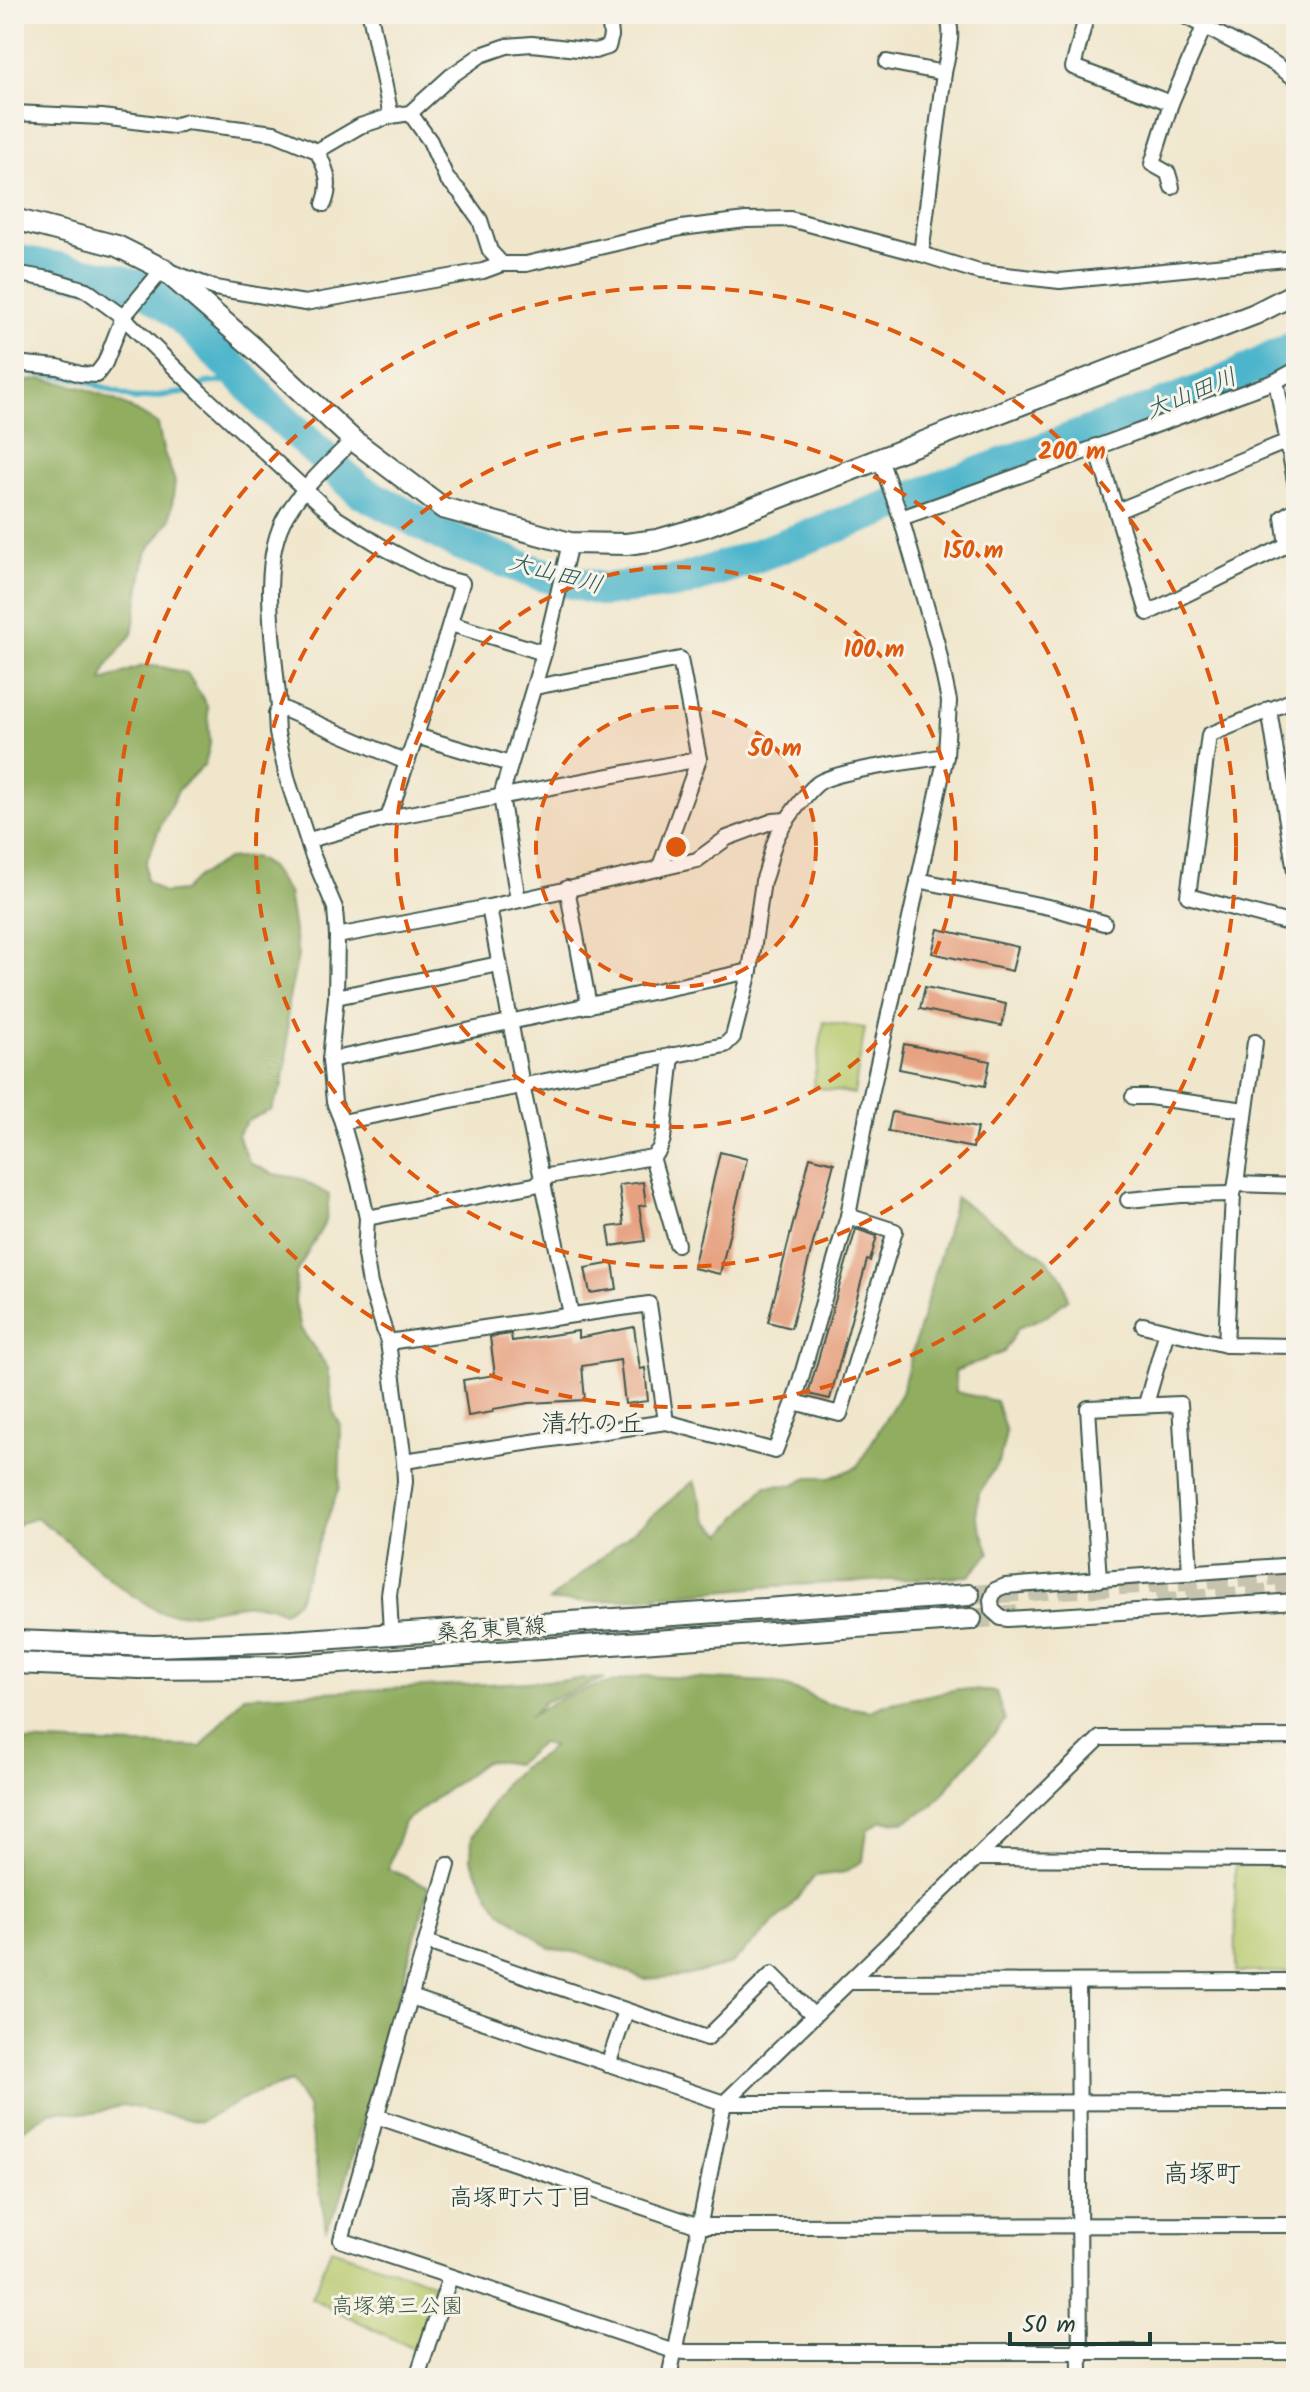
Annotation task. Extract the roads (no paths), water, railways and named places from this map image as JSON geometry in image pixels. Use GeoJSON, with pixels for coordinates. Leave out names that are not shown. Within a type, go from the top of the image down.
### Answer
{"type":"FeatureCollection","features":[{"type":"Feature","properties":{"kind":"main road"},"geometry":{"type":"LineString","coordinates":[[14,219],[117,246],[163,269],[353,440],[443,508],[568,552],[657,540],[706,526],[881,464],[1255,314],[1296,293]]}},
{"type":"Feature","properties":{"kind":"main road","name":"桑名東員線"},"geometry":{"type":"LineString","coordinates":[[14,1641],[154,1646],[291,1641],[969,1595]]}},
{"type":"Feature","properties":{"kind":"main road","name":"桑名東員線"},"geometry":{"type":"LineString","coordinates":[[14,1663],[139,1668],[282,1667],[971,1619]]}},
{"type":"Feature","properties":{"kind":"street"},"geometry":{"type":"LineString","coordinates":[[370,14],[391,116]]}},
{"type":"Feature","properties":{"kind":"street"},"geometry":{"type":"LineString","coordinates":[[317,151],[360,126],[410,113],[451,76],[481,55],[507,46],[532,44],[595,51],[608,47],[611,36],[609,14]]}},
{"type":"Feature","properties":{"kind":"street"},"geometry":{"type":"LineString","coordinates":[[921,254],[950,34],[949,19],[945,14]]}},
{"type":"Feature","properties":{"kind":"street"},"geometry":{"type":"LineString","coordinates":[[1087,14],[1073,67],[1171,103]]}},
{"type":"Feature","properties":{"kind":"street"},"geometry":{"type":"LineString","coordinates":[[1181,14],[1275,64],[1296,79]]}},
{"type":"Feature","properties":{"kind":"street"},"geometry":{"type":"LineString","coordinates":[[1172,187],[1168,173],[1152,164],[1171,103],[1204,27]]}},
{"type":"Feature","properties":{"kind":"street"},"geometry":{"type":"LineString","coordinates":[[887,62],[944,73]]}},
{"type":"Feature","properties":{"kind":"street"},"geometry":{"type":"LineString","coordinates":[[14,113],[102,117],[173,126],[187,122],[217,124],[274,133],[317,151],[325,167],[329,191],[324,204]]}},
{"type":"Feature","properties":{"kind":"street"},"geometry":{"type":"LineString","coordinates":[[410,113],[430,141],[447,179],[480,220],[490,251],[502,264]]}},
{"type":"Feature","properties":{"kind":"street"},"geometry":{"type":"LineString","coordinates":[[14,363],[58,367],[96,375],[105,363],[123,317],[163,269],[215,288],[305,303],[483,271],[502,264],[526,264],[681,228],[746,220],[790,219],[979,272],[1060,281],[1296,258]]}},
{"type":"Feature","properties":{"kind":"street"},"geometry":{"type":"LineString","coordinates":[[14,273],[86,290],[123,317],[336,518],[437,576],[462,583],[388,818]]}},
{"type":"Feature","properties":{"kind":"street"},"geometry":{"type":"LineString","coordinates":[[900,514],[1012,479],[1276,381],[1296,370]]}},
{"type":"Feature","properties":{"kind":"street"},"geometry":{"type":"LineString","coordinates":[[1276,381],[1296,486]]}},
{"type":"Feature","properties":{"kind":"street"},"geometry":{"type":"LineString","coordinates":[[353,440],[306,489],[287,514],[275,538],[270,571],[279,707],[276,714],[277,733],[288,781],[312,854],[335,908],[336,997],[330,1060],[334,1102],[367,1218],[365,1255],[370,1284],[388,1342],[404,1461],[405,1482],[389,1595],[391,1634]]}},
{"type":"Feature","properties":{"kind":"street"},"geometry":{"type":"LineString","coordinates":[[1117,511],[1288,441]]}},
{"type":"Feature","properties":{"kind":"street"},"geometry":{"type":"LineString","coordinates":[[1096,446],[1148,613],[1287,545],[1283,517],[1296,509]]}},
{"type":"Feature","properties":{"kind":"street"},"geometry":{"type":"LineString","coordinates":[[404,1461],[666,1422],[775,1451],[794,1402],[848,1216],[869,1104],[946,756],[949,701],[937,644],[900,514],[881,464]]}},
{"type":"Feature","properties":{"kind":"street"},"geometry":{"type":"LineString","coordinates":[[518,900],[501,796],[535,687],[568,552]]}},
{"type":"Feature","properties":{"kind":"street"},"geometry":{"type":"LineString","coordinates":[[451,624],[544,653]]}},
{"type":"Feature","properties":{"kind":"street"},"geometry":{"type":"LineString","coordinates":[[535,687],[680,659],[699,759],[659,869]]}},
{"type":"Feature","properties":{"kind":"street"},"geometry":{"type":"LineString","coordinates":[[1296,699],[1209,735],[1188,896],[1296,925]]}},
{"type":"Feature","properties":{"kind":"street"},"geometry":{"type":"LineString","coordinates":[[279,707],[406,762]]}},
{"type":"Feature","properties":{"kind":"street"},"geometry":{"type":"LineString","coordinates":[[1269,709],[1296,878]]}},
{"type":"Feature","properties":{"kind":"street"},"geometry":{"type":"LineString","coordinates":[[416,736],[510,764]]}},
{"type":"Feature","properties":{"kind":"street"},"geometry":{"type":"LineString","coordinates":[[342,1122],[725,1045],[733,1037],[750,971],[763,881],[775,840],[787,820],[817,784],[837,775],[946,756]]}},
{"type":"Feature","properties":{"kind":"street"},"geometry":{"type":"LineString","coordinates":[[309,840],[388,818],[699,759]]}},
{"type":"Feature","properties":{"kind":"street"},"geometry":{"type":"LineString","coordinates":[[337,936],[489,907],[697,860],[727,838],[773,821],[787,820]]}},
{"type":"Feature","properties":{"kind":"street"},"geometry":{"type":"LineString","coordinates":[[918,880],[1053,908],[1104,923]]}},
{"type":"Feature","properties":{"kind":"street"},"geometry":{"type":"LineString","coordinates":[[567,888],[589,1006]]}},
{"type":"Feature","properties":{"kind":"street"},"geometry":{"type":"LineString","coordinates":[[489,907],[522,1085],[571,1314]]}},
{"type":"Feature","properties":{"kind":"street"},"geometry":{"type":"LineString","coordinates":[[336,997],[499,964]]}},
{"type":"Feature","properties":{"kind":"street"},"geometry":{"type":"LineString","coordinates":[[330,1060],[750,971]]}},
{"type":"Feature","properties":{"kind":"street"},"geometry":{"type":"LineString","coordinates":[[1226,1345],[1235,1189],[1255,1042]]}},
{"type":"Feature","properties":{"kind":"street"},"geometry":{"type":"LineString","coordinates":[[367,1218],[652,1157],[663,1139],[672,1055]]}},
{"type":"Feature","properties":{"kind":"street"},"geometry":{"type":"LineString","coordinates":[[1133,1097],[1245,1110]]}},
{"type":"Feature","properties":{"kind":"street"},"geometry":{"type":"LineString","coordinates":[[652,1157],[677,1244]]}},
{"type":"Feature","properties":{"kind":"street"},"geometry":{"type":"LineString","coordinates":[[1128,1200],[1296,1186]]}},
{"type":"Feature","properties":{"kind":"street"},"geometry":{"type":"LineString","coordinates":[[794,1402],[840,1414],[895,1231],[848,1216]]}},
{"type":"Feature","properties":{"kind":"street"},"geometry":{"type":"LineString","coordinates":[[388,1342],[649,1304],[666,1422]]}},
{"type":"Feature","properties":{"kind":"street"},"geometry":{"type":"LineString","coordinates":[[1143,1325],[1226,1345],[1296,1346]]}},
{"type":"Feature","properties":{"kind":"street"},"geometry":{"type":"LineString","coordinates":[[1146,1404],[1167,1331]]}},
{"type":"Feature","properties":{"kind":"street"},"geometry":{"type":"LineString","coordinates":[[1099,1580],[1088,1408],[1180,1404],[1190,1573]]}},
{"type":"Feature","properties":{"kind":"street"},"geometry":{"type":"LineString","coordinates":[[1296,1565],[1005,1586],[995,1590],[991,1600],[992,1610],[1001,1618],[1008,1619],[1296,1601]]}},
{"type":"Feature","properties":{"kind":"street"},"geometry":{"type":"LineString","coordinates":[[669,2378],[724,2103],[1100,1738],[1296,1737]]}},
{"type":"Feature","properties":{"kind":"street"},"geometry":{"type":"LineString","coordinates":[[977,1858],[1296,1860]]}},
{"type":"Feature","properties":{"kind":"street"},"geometry":{"type":"LineString","coordinates":[[448,1865],[341,2240],[674,2351],[1296,2352]]}},
{"type":"Feature","properties":{"kind":"street"},"geometry":{"type":"LineString","coordinates":[[427,1942],[707,2038],[772,1974],[814,2016]]}},
{"type":"Feature","properties":{"kind":"street"},"geometry":{"type":"LineString","coordinates":[[848,1982],[1296,1981]]}},
{"type":"Feature","properties":{"kind":"street"},"geometry":{"type":"LineString","coordinates":[[1078,1982],[1080,2378]]}},
{"type":"Feature","properties":{"kind":"street"},"geometry":{"type":"LineString","coordinates":[[411,1997],[724,2103],[1296,2102]]}},
{"type":"Feature","properties":{"kind":"street"},"geometry":{"type":"LineString","coordinates":[[608,2065],[626,2011]]}},
{"type":"Feature","properties":{"kind":"street"},"geometry":{"type":"LineString","coordinates":[[376,2116],[699,2226],[1296,2225]]}},
{"type":"Feature","properties":{"kind":"street"},"geometry":{"type":"LineString","coordinates":[[420,2368],[450,2277]]}},
{"type":"Feature","properties":{"kind":"waterway","name":"大山田川"},"geometry":{"type":"LineString","coordinates":[[14,261],[114,279],[147,290],[177,312],[269,407],[359,490],[456,542],[537,573],[604,590],[682,581],[742,561],[1218,385],[1296,347]]}},
{"type":"Feature","properties":{"kind":"waterway"},"geometry":{"type":"LineString","coordinates":[[14,373],[22,371],[81,379],[135,399],[190,392],[206,383],[244,379]]}},
{"type":"Feature","properties":{"kind":"tunnel"},"geometry":{"type":"LineString","coordinates":[[969,1595],[1296,1574]]}},
{"type":"Feature","properties":{"kind":"tunnel"},"geometry":{"type":"LineString","coordinates":[[1157,1603],[1296,1591]]}},
{"type":"Feature","properties":{"kind":"tunnel"},"geometry":{"type":"LineString","coordinates":[[971,1619],[1017,1615]]}},
{"type":"Feature","properties":{"kind":"district","name":"清竹の丘"},"geometry":{"type":"Point","coordinates":[593,1423]}},
{"type":"Feature","properties":{"kind":"district","name":"高塚町"},"geometry":{"type":"Point","coordinates":[1202,2173]}},
{"type":"Feature","properties":{"kind":"district","name":"高塚町六丁目"},"geometry":{"type":"Point","coordinates":[521,2197]}},
{"type":"Feature","properties":{"kind":"park label","name":"高塚第三公園"},"geometry":{"type":"Point","coordinates":[397,2305]}}]}
